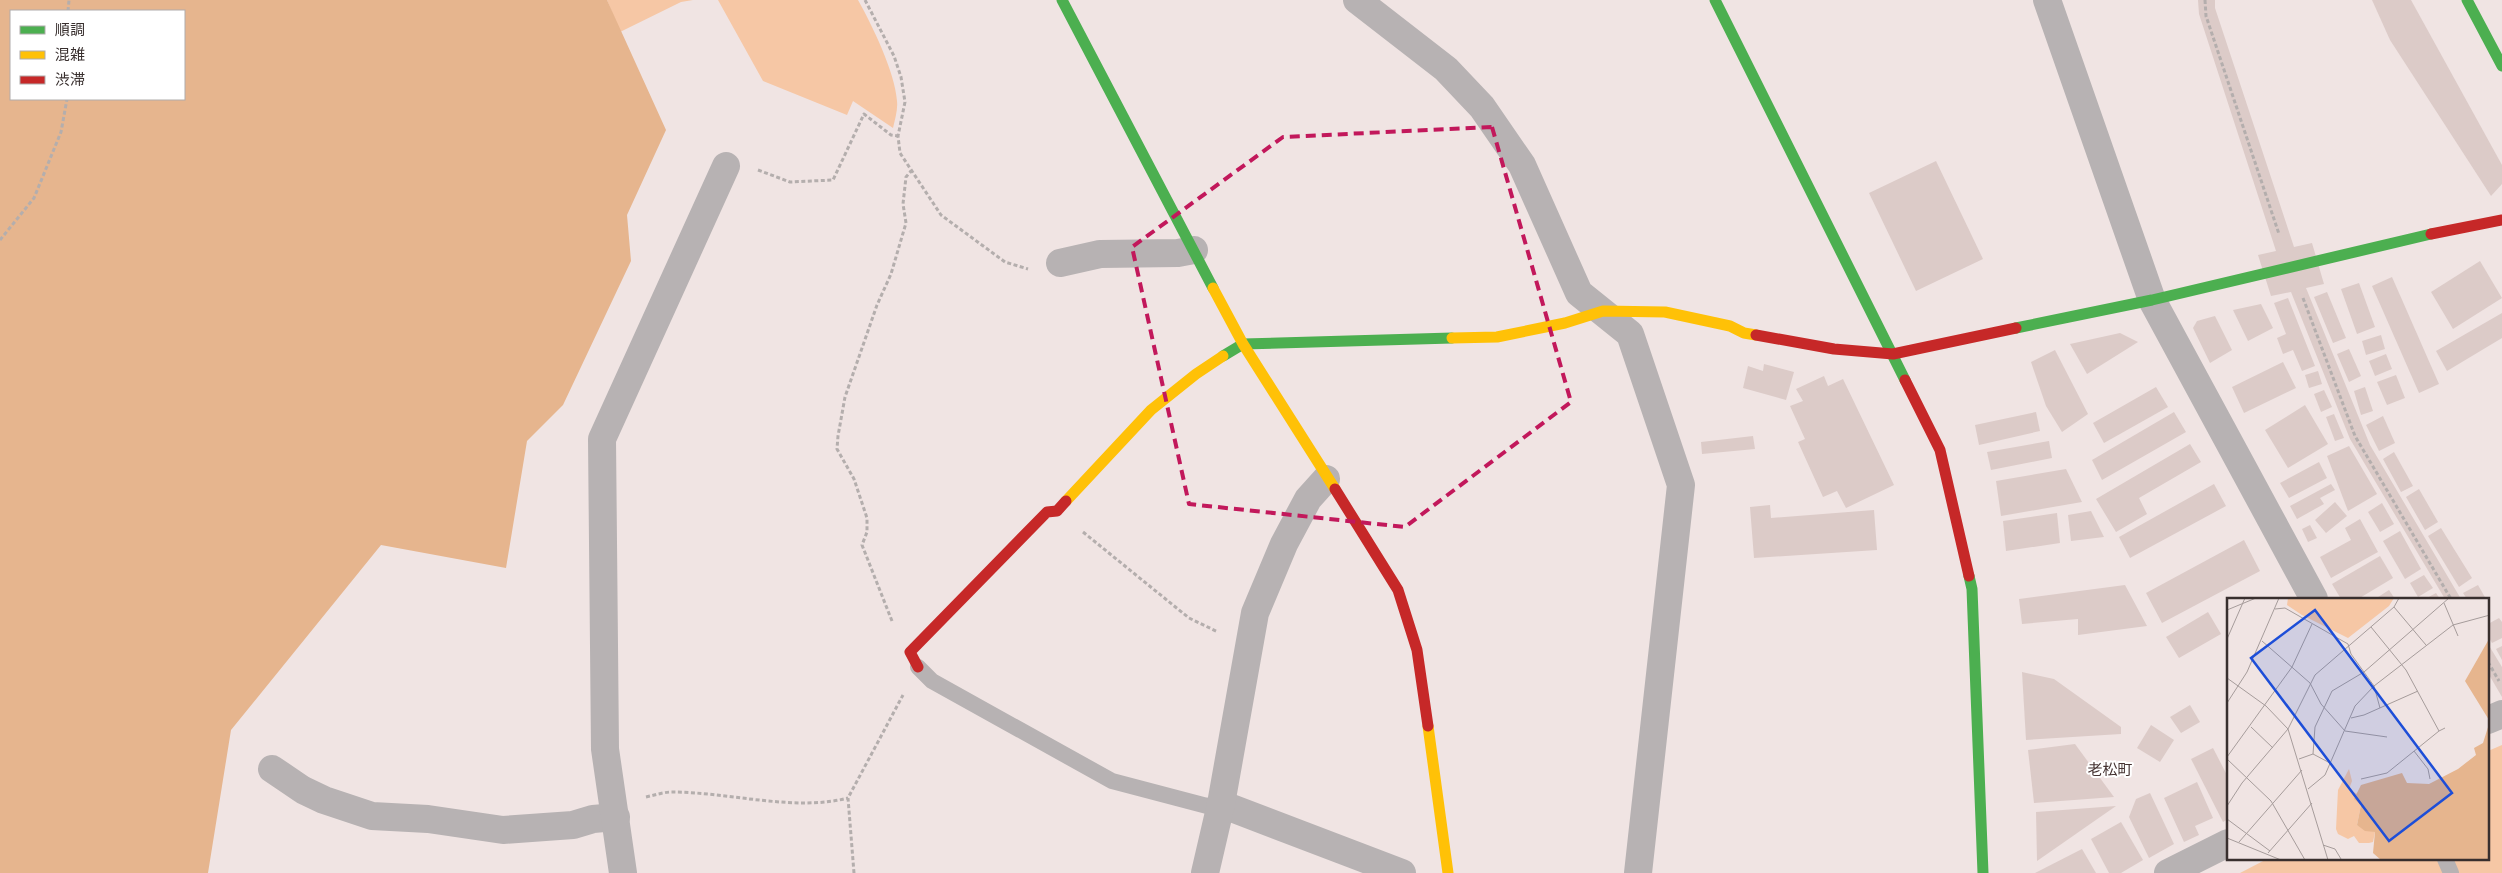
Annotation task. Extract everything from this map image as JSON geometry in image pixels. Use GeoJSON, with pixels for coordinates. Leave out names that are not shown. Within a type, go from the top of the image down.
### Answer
{"type":"FeatureCollection","features":[{"type":"Feature","properties":{"kind":"street"},"geometry":{"type":"LineString","coordinates":[[1357,0],[1446,69],[1482,106],[1522,165],[1579,293],[1630,334],[1681,485],[1638,873]]}},
{"type":"Feature","properties":{"kind":"street"},"geometry":{"type":"LineString","coordinates":[[1715,0],[1940,450],[1972,589],[1983,873]]}},
{"type":"Feature","properties":{"kind":"street"},"geometry":{"type":"LineString","coordinates":[[2047,0],[2152,300],[2313,598]]}},
{"type":"Feature","properties":{"kind":"street"},"geometry":{"type":"LineString","coordinates":[[2467,0],[2502,66]]}},
{"type":"Feature","properties":{"kind":"street"},"geometry":{"type":"LineString","coordinates":[[1068,2],[1244,344],[1326,479],[1398,590],[1417,650],[1448,873]]}},
{"type":"Feature","properties":{"kind":"street"},"geometry":{"type":"LineString","coordinates":[[623,873],[605,749],[602,439],[726,166]]}},
{"type":"Feature","properties":{"kind":"street"},"geometry":{"type":"LineString","coordinates":[[918,668],[910,652],[1047,512],[1057,511],[1151,410],[1196,374],[1244,344],[1497,337],[1565,323],[1603,311],[1665,312],[1730,326],[1744,333],[1834,349],[1893,354],[2152,300],[2413,237],[2502,220]]}},
{"type":"Feature","properties":{"kind":"street"},"geometry":{"type":"LineString","coordinates":[[1060,263],[1100,254],[1178,253],[1194,250]]}},
{"type":"Feature","properties":{"kind":"street"},"geometry":{"type":"LineString","coordinates":[[1205,873],[1221,804],[1255,613],[1284,544],[1308,499],[1326,479]]}},
{"type":"Feature","properties":{"kind":"street"},"geometry":{"type":"LineString","coordinates":[[2490,719],[2502,714]]}},
{"type":"Feature","properties":{"kind":"street"},"geometry":{"type":"LineString","coordinates":[[272,769],[303,790],[324,800],[372,816],[428,819],[503,830],[573,825],[615,810]]}},
{"type":"Feature","properties":{"kind":"street"},"geometry":{"type":"LineString","coordinates":[[1221,804],[1402,873]]}},
{"type":"Feature","properties":{"kind":"street"},"geometry":{"type":"LineString","coordinates":[[2168,873],[2227,844]]}},
{"type":"Feature","properties":{"kind":"lane"},"geometry":{"type":"LineString","coordinates":[[918,668],[932,681],[1112,780],[1207,806],[1221,804]]}},
{"type":"Feature","properties":{"kind":"lane"},"geometry":{"type":"LineString","coordinates":[[2445,860],[2451,873]]}},
{"type":"Feature","properties":{"kind":"path"},"geometry":{"type":"LineString","coordinates":[[865,0],[894,56],[901,77],[906,102],[898,136],[900,153],[941,215],[1004,262],[1034,270],[1060,263]]}},
{"type":"Feature","properties":{"kind":"path"},"geometry":{"type":"LineString","coordinates":[[2206,0],[2206,16],[2290,266],[2355,436],[2450,598]]}},
{"type":"Feature","properties":{"kind":"path"},"geometry":{"type":"LineString","coordinates":[[0,240],[34,198],[61,132],[67,100]]}},
{"type":"Feature","properties":{"kind":"path"},"geometry":{"type":"LineString","coordinates":[[726,166],[739,163],[790,182],[833,180],[864,114],[891,135],[898,136]]}},
{"type":"Feature","properties":{"kind":"path"},"geometry":{"type":"LineString","coordinates":[[910,652],[896,631],[862,545],[867,532],[867,518],[854,479],[837,449],[845,397],[877,304],[891,274],[906,224],[903,204],[906,177],[911,171]]}},
{"type":"Feature","properties":{"kind":"path"},"geometry":{"type":"LineString","coordinates":[[1057,511],[1189,618],[1231,639],[1250,645]]}},
{"type":"Feature","properties":{"kind":"path"},"geometry":{"type":"LineString","coordinates":[[2490,665],[2502,685]]}},
{"type":"Feature","properties":{"kind":"path"},"geometry":{"type":"LineString","coordinates":[[854,873],[848,798],[918,668]]}},
{"type":"Feature","properties":{"kind":"path"},"geometry":{"type":"LineString","coordinates":[[615,810],[671,792],[764,800],[831,802],[848,798]]}},
{"type":"Feature","properties":{"kind":"highlighted area"},"geometry":{"type":"Polygon","coordinates":[[[1492,127],[1571,402],[1405,527],[1189,504],[1132,247],[1283,137],[1492,127]]]}},
{"type":"Feature","properties":{"kind":"shaded area"},"geometry":{"type":"Polygon","coordinates":[[[0,0],[607,0],[666,130],[627,215],[631,261],[563,405],[527,441],[506,568],[381,545],[231,730],[208,873],[0,873],[0,0]]]}},
{"type":"Feature","properties":{"kind":"shaded area"},"geometry":{"type":"Polygon","coordinates":[[[607,0],[693,0],[681,2],[620,32],[607,0]]]}},
{"type":"Feature","properties":{"kind":"shaded area"},"geometry":{"type":"Polygon","coordinates":[[[718,0],[858,0],[876,35],[892,76],[897,104],[893,128],[853,101],[847,115],[763,81],[718,0]]]}},
{"type":"Feature","properties":{"kind":"shaded area"},"geometry":{"type":"Polygon","coordinates":[[[2502,745],[2502,873],[2240,873],[2265,860],[2490,860],[2490,750],[2502,745]]]}},
{"type":"Feature","properties":{"kind":"building"},"geometry":{"type":"Polygon","coordinates":[[[2198,0],[2215,0],[2215,8],[2294,247],[2312,243],[2324,284],[2306,288],[2370,445],[2460,598],[2444,598],[2350,439],[2291,292],[2271,296],[2258,255],[2276,251],[2199,14],[2198,0]]]}},
{"type":"Feature","properties":{"kind":"building"},"geometry":{"type":"Polygon","coordinates":[[[2372,0],[2411,0],[2502,165],[2502,184],[2491,196],[2390,40],[2372,0]]]}},
{"type":"Feature","properties":{"kind":"building"},"geometry":{"type":"Polygon","coordinates":[[[1936,161],[1983,259],[1916,291],[1869,193],[1936,161]]]}},
{"type":"Feature","properties":{"kind":"building"},"geometry":{"type":"Polygon","coordinates":[[[2480,261],[2502,298],[2453,329],[2431,292],[2480,261]]]}},
{"type":"Feature","properties":{"kind":"building"},"geometry":{"type":"Polygon","coordinates":[[[2392,277],[2439,384],[2419,393],[2372,286],[2392,277]]]}},
{"type":"Feature","properties":{"kind":"building"},"geometry":{"type":"Polygon","coordinates":[[[2359,283],[2375,327],[2357,334],[2341,289],[2359,283]]]}},
{"type":"Feature","properties":{"kind":"building"},"geometry":{"type":"Polygon","coordinates":[[[2327,292],[2346,338],[2333,343],[2314,297],[2327,292]]]}},
{"type":"Feature","properties":{"kind":"building"},"geometry":{"type":"Polygon","coordinates":[[[2288,298],[2315,366],[2302,371],[2293,350],[2283,354],[2277,338],[2286,334],[2274,303],[2288,298]]]}},
{"type":"Feature","properties":{"kind":"building"},"geometry":{"type":"Polygon","coordinates":[[[2261,304],[2273,328],[2248,341],[2233,310],[2261,304]]]}},
{"type":"Feature","properties":{"kind":"building"},"geometry":{"type":"Polygon","coordinates":[[[2502,313],[2502,338],[2447,371],[2436,351],[2502,313]]]}},
{"type":"Feature","properties":{"kind":"building"},"geometry":{"type":"Polygon","coordinates":[[[2215,316],[2232,350],[2210,363],[2193,328],[2197,321],[2215,316]]]}},
{"type":"Feature","properties":{"kind":"building"},"geometry":{"type":"Polygon","coordinates":[[[2120,333],[2138,342],[2087,374],[2070,344],[2120,333]]]}},
{"type":"Feature","properties":{"kind":"building"},"geometry":{"type":"Polygon","coordinates":[[[2381,335],[2385,349],[2366,355],[2362,341],[2381,335]]]}},
{"type":"Feature","properties":{"kind":"building"},"geometry":{"type":"Polygon","coordinates":[[[2349,349],[2361,376],[2349,382],[2337,354],[2349,349]]]}},
{"type":"Feature","properties":{"kind":"building"},"geometry":{"type":"Polygon","coordinates":[[[2055,350],[2088,414],[2062,432],[2046,406],[2031,362],[2055,350]]]}},
{"type":"Feature","properties":{"kind":"building"},"geometry":{"type":"Polygon","coordinates":[[[2386,354],[2392,369],[2375,376],[2369,361],[2386,354]]]}},
{"type":"Feature","properties":{"kind":"building"},"geometry":{"type":"Polygon","coordinates":[[[2283,362],[2296,388],[2244,413],[2232,387],[2283,362]]]}},
{"type":"Feature","properties":{"kind":"building"},"geometry":{"type":"Polygon","coordinates":[[[1764,364],[1794,372],[1786,400],[1743,388],[1748,366],[1763,371],[1764,364]]]}},
{"type":"Feature","properties":{"kind":"building"},"geometry":{"type":"Polygon","coordinates":[[[2318,371],[2322,384],[2309,388],[2305,375],[2318,371]]]}},
{"type":"Feature","properties":{"kind":"building"},"geometry":{"type":"Polygon","coordinates":[[[2396,375],[2405,398],[2387,405],[2377,382],[2396,375]]]}},
{"type":"Feature","properties":{"kind":"building"},"geometry":{"type":"Polygon","coordinates":[[[1824,376],[1828,386],[1843,379],[1894,485],[1846,508],[1837,491],[1823,497],[1798,442],[1805,439],[1790,406],[1803,401],[1796,389],[1824,376]]]}},
{"type":"Feature","properties":{"kind":"building"},"geometry":{"type":"Polygon","coordinates":[[[2156,387],[2168,407],[2104,443],[2093,423],[2156,387]]]}},
{"type":"Feature","properties":{"kind":"building"},"geometry":{"type":"Polygon","coordinates":[[[2365,387],[2373,411],[2361,415],[2354,391],[2365,387]]]}},
{"type":"Feature","properties":{"kind":"building"},"geometry":{"type":"Polygon","coordinates":[[[2324,390],[2332,407],[2321,412],[2314,394],[2324,390]]]}},
{"type":"Feature","properties":{"kind":"building"},"geometry":{"type":"Polygon","coordinates":[[[2305,405],[2328,444],[2288,468],[2265,430],[2305,405]]]}},
{"type":"Feature","properties":{"kind":"building"},"geometry":{"type":"Polygon","coordinates":[[[2036,412],[2040,431],[1979,445],[1975,425],[2036,412]]]}},
{"type":"Feature","properties":{"kind":"building"},"geometry":{"type":"Polygon","coordinates":[[[2174,412],[2186,432],[2102,480],[2092,460],[2174,412]]]}},
{"type":"Feature","properties":{"kind":"building"},"geometry":{"type":"Polygon","coordinates":[[[2334,414],[2344,438],[2335,441],[2326,417],[2334,414]]]}},
{"type":"Feature","properties":{"kind":"building"},"geometry":{"type":"Polygon","coordinates":[[[2383,416],[2395,443],[2379,451],[2366,425],[2383,416]]]}},
{"type":"Feature","properties":{"kind":"building"},"geometry":{"type":"Polygon","coordinates":[[[1753,436],[1755,449],[1702,454],[1701,442],[1753,436]]]}},
{"type":"Feature","properties":{"kind":"building"},"geometry":{"type":"Polygon","coordinates":[[[2049,441],[2052,458],[1991,470],[1987,452],[2049,441]]]}},
{"type":"Feature","properties":{"kind":"building"},"geometry":{"type":"Polygon","coordinates":[[[2190,444],[2201,462],[2139,498],[2147,514],[2116,532],[2096,499],[2190,444]]]}},
{"type":"Feature","properties":{"kind":"building"},"geometry":{"type":"Polygon","coordinates":[[[2349,446],[2377,494],[2348,511],[2327,456],[2349,446]]]}},
{"type":"Feature","properties":{"kind":"building"},"geometry":{"type":"Polygon","coordinates":[[[2394,452],[2413,486],[2401,492],[2383,459],[2394,452]]]}},
{"type":"Feature","properties":{"kind":"building"},"geometry":{"type":"Polygon","coordinates":[[[2319,462],[2327,478],[2289,498],[2280,483],[2319,462]]]}},
{"type":"Feature","properties":{"kind":"building"},"geometry":{"type":"Polygon","coordinates":[[[2066,469],[2082,502],[2001,516],[1996,481],[2066,469]]]}},
{"type":"Feature","properties":{"kind":"building"},"geometry":{"type":"Polygon","coordinates":[[[2214,484],[2226,506],[2130,558],[2119,537],[2214,484]]]}},
{"type":"Feature","properties":{"kind":"building"},"geometry":{"type":"Polygon","coordinates":[[[2331,484],[2335,490],[2320,498],[2324,504],[2297,519],[2290,506],[2331,484]]]}},
{"type":"Feature","properties":{"kind":"building"},"geometry":{"type":"Polygon","coordinates":[[[2419,489],[2438,522],[2425,530],[2406,497],[2419,489]]]}},
{"type":"Feature","properties":{"kind":"building"},"geometry":{"type":"Polygon","coordinates":[[[2335,502],[2347,516],[2326,533],[2315,520],[2335,502]]]}},
{"type":"Feature","properties":{"kind":"building"},"geometry":{"type":"Polygon","coordinates":[[[2382,503],[2394,524],[2380,532],[2368,512],[2382,503]]]}},
{"type":"Feature","properties":{"kind":"building"},"geometry":{"type":"Polygon","coordinates":[[[1770,505],[1771,518],[1874,510],[1877,550],[1754,558],[1750,507],[1770,505]]]}},
{"type":"Feature","properties":{"kind":"building"},"geometry":{"type":"Polygon","coordinates":[[[2091,511],[2104,537],[2071,541],[2068,515],[2091,511]]]}},
{"type":"Feature","properties":{"kind":"building"},"geometry":{"type":"Polygon","coordinates":[[[2057,513],[2060,543],[2006,551],[2003,521],[2057,513]]]}},
{"type":"Feature","properties":{"kind":"building"},"geometry":{"type":"Polygon","coordinates":[[[2360,519],[2378,552],[2331,578],[2320,557],[2351,540],[2345,528],[2360,519]]]}},
{"type":"Feature","properties":{"kind":"building"},"geometry":{"type":"Polygon","coordinates":[[[2310,525],[2317,538],[2308,542],[2302,529],[2310,525]]]}},
{"type":"Feature","properties":{"kind":"building"},"geometry":{"type":"Polygon","coordinates":[[[2441,528],[2472,578],[2459,587],[2428,536],[2441,528]]]}},
{"type":"Feature","properties":{"kind":"building"},"geometry":{"type":"Polygon","coordinates":[[[2400,531],[2421,569],[2405,579],[2383,541],[2400,531]]]}},
{"type":"Feature","properties":{"kind":"building"},"geometry":{"type":"Polygon","coordinates":[[[2244,540],[2260,571],[2162,623],[2146,593],[2244,540]]]}},
{"type":"Feature","properties":{"kind":"building"},"geometry":{"type":"Polygon","coordinates":[[[2380,556],[2393,578],[2360,598],[2340,598],[2332,584],[2380,556]]]}},
{"type":"Feature","properties":{"kind":"building"},"geometry":{"type":"Polygon","coordinates":[[[2424,575],[2433,588],[2418,597],[2410,583],[2424,575]]]}},
{"type":"Feature","properties":{"kind":"building"},"geometry":{"type":"Polygon","coordinates":[[[2125,585],[2147,626],[2078,635],[2078,619],[2022,624],[2019,599],[2125,585]]]}},
{"type":"Feature","properties":{"kind":"building"},"geometry":{"type":"Polygon","coordinates":[[[2478,585],[2485,598],[2466,598],[2463,593],[2478,585]]]}},
{"type":"Feature","properties":{"kind":"building"},"geometry":{"type":"Polygon","coordinates":[[[2389,590],[2394,598],[2377,598],[2389,590]]]}},
{"type":"Feature","properties":{"kind":"building"},"geometry":{"type":"Polygon","coordinates":[[[2436,593],[2439,598],[2427,598],[2436,593]]]}},
{"type":"Feature","properties":{"kind":"building"},"geometry":{"type":"Polygon","coordinates":[[[2208,612],[2221,634],[2179,658],[2166,637],[2208,612]]]}},
{"type":"Feature","properties":{"kind":"building"},"geometry":{"type":"Polygon","coordinates":[[[2499,618],[2502,622],[2502,638],[2492,643],[2490,640],[2490,623],[2499,618]]]}},
{"type":"Feature","properties":{"kind":"building"},"geometry":{"type":"Polygon","coordinates":[[[2502,646],[2502,660],[2496,649],[2502,646]]]}},
{"type":"Feature","properties":{"kind":"building"},"geometry":{"type":"Polygon","coordinates":[[[2490,647],[2502,667],[2502,697],[2490,676],[2490,647]]]}},
{"type":"Feature","properties":{"kind":"building"},"geometry":{"type":"Polygon","coordinates":[[[2022,672],[2054,679],[2121,727],[2121,734],[2026,740],[2022,672]]]}},
{"type":"Feature","properties":{"kind":"building"},"geometry":{"type":"Polygon","coordinates":[[[2190,705],[2200,722],[2181,733],[2170,717],[2190,705]]]}},
{"type":"Feature","properties":{"kind":"building"},"geometry":{"type":"Polygon","coordinates":[[[2151,725],[2174,740],[2160,762],[2137,748],[2151,725]]]}},
{"type":"Feature","properties":{"kind":"building"},"geometry":{"type":"Polygon","coordinates":[[[2075,744],[2114,797],[2034,803],[2028,750],[2075,744]]]}},
{"type":"Feature","properties":{"kind":"building"},"geometry":{"type":"Polygon","coordinates":[[[2213,748],[2227,775],[2227,820],[2223,822],[2191,759],[2213,748]]]}},
{"type":"Feature","properties":{"kind":"building"},"geometry":{"type":"Polygon","coordinates":[[[2197,782],[2213,818],[2195,826],[2199,835],[2184,842],[2164,798],[2197,782]]]}},
{"type":"Feature","properties":{"kind":"building"},"geometry":{"type":"Polygon","coordinates":[[[2150,793],[2174,844],[2149,858],[2129,817],[2136,799],[2150,793]]]}},
{"type":"Feature","properties":{"kind":"building"},"geometry":{"type":"Polygon","coordinates":[[[2116,806],[2037,861],[2036,812],[2116,806]]]}},
{"type":"Feature","properties":{"kind":"building"},"geometry":{"type":"Polygon","coordinates":[[[2121,822],[2143,860],[2121,873],[2109,873],[2091,839],[2121,822]]]}},
{"type":"Feature","properties":{"kind":"building"},"geometry":{"type":"Polygon","coordinates":[[[2082,849],[2096,873],[2035,873],[2082,849]]]}},
{"type":"Feature","properties":{"kind":"traffic: fast"},"geometry":{"type":"LineString","coordinates":[[1062,0],[1213,288]]}},
{"type":"Feature","properties":{"kind":"traffic: fast"},"geometry":{"type":"LineString","coordinates":[[1715,0],[1905,380]]}},
{"type":"Feature","properties":{"kind":"traffic: fast"},"geometry":{"type":"LineString","coordinates":[[2467,0],[2502,66]]}},
{"type":"Feature","properties":{"kind":"traffic: fast"},"geometry":{"type":"LineString","coordinates":[[2016,328],[2152,300],[2431,234]]}},
{"type":"Feature","properties":{"kind":"traffic: fast"},"geometry":{"type":"LineString","coordinates":[[1223,356],[1243,344],[1452,338]]}},
{"type":"Feature","properties":{"kind":"traffic: fast"},"geometry":{"type":"LineString","coordinates":[[1969,576],[1972,589],[1983,873]]}},
{"type":"Feature","properties":{"kind":"traffic: slow"},"geometry":{"type":"LineString","coordinates":[[1213,288],[1243,344],[1335,489]]}},
{"type":"Feature","properties":{"kind":"traffic: slow"},"geometry":{"type":"LineString","coordinates":[[1452,338],[1497,337],[1565,323],[1603,311],[1665,312],[1730,326],[1744,333],[1756,335]]}},
{"type":"Feature","properties":{"kind":"traffic: slow"},"geometry":{"type":"LineString","coordinates":[[1066,501],[1151,410],[1196,374],[1223,356]]}},
{"type":"Feature","properties":{"kind":"traffic: slow"},"geometry":{"type":"LineString","coordinates":[[1428,726],[1448,873]]}},
{"type":"Feature","properties":{"kind":"traffic: jam"},"geometry":{"type":"LineString","coordinates":[[2431,234],[2502,220]]}},
{"type":"Feature","properties":{"kind":"traffic: jam"},"geometry":{"type":"LineString","coordinates":[[1756,335],[1834,349],[1893,354],[2016,328]]}},
{"type":"Feature","properties":{"kind":"traffic: jam"},"geometry":{"type":"LineString","coordinates":[[1905,380],[1940,450],[1969,576]]}},
{"type":"Feature","properties":{"kind":"traffic: jam"},"geometry":{"type":"LineString","coordinates":[[1335,489],[1398,590],[1417,650],[1428,726]]}},
{"type":"Feature","properties":{"kind":"traffic: jam"},"geometry":{"type":"LineString","coordinates":[[918,667],[910,652],[1047,512],[1057,511],[1066,501]]}},
{"type":"Feature","properties":{"kind":"district","name":"老松町"},"geometry":{"type":"Point","coordinates":[2110,770]}}]}
